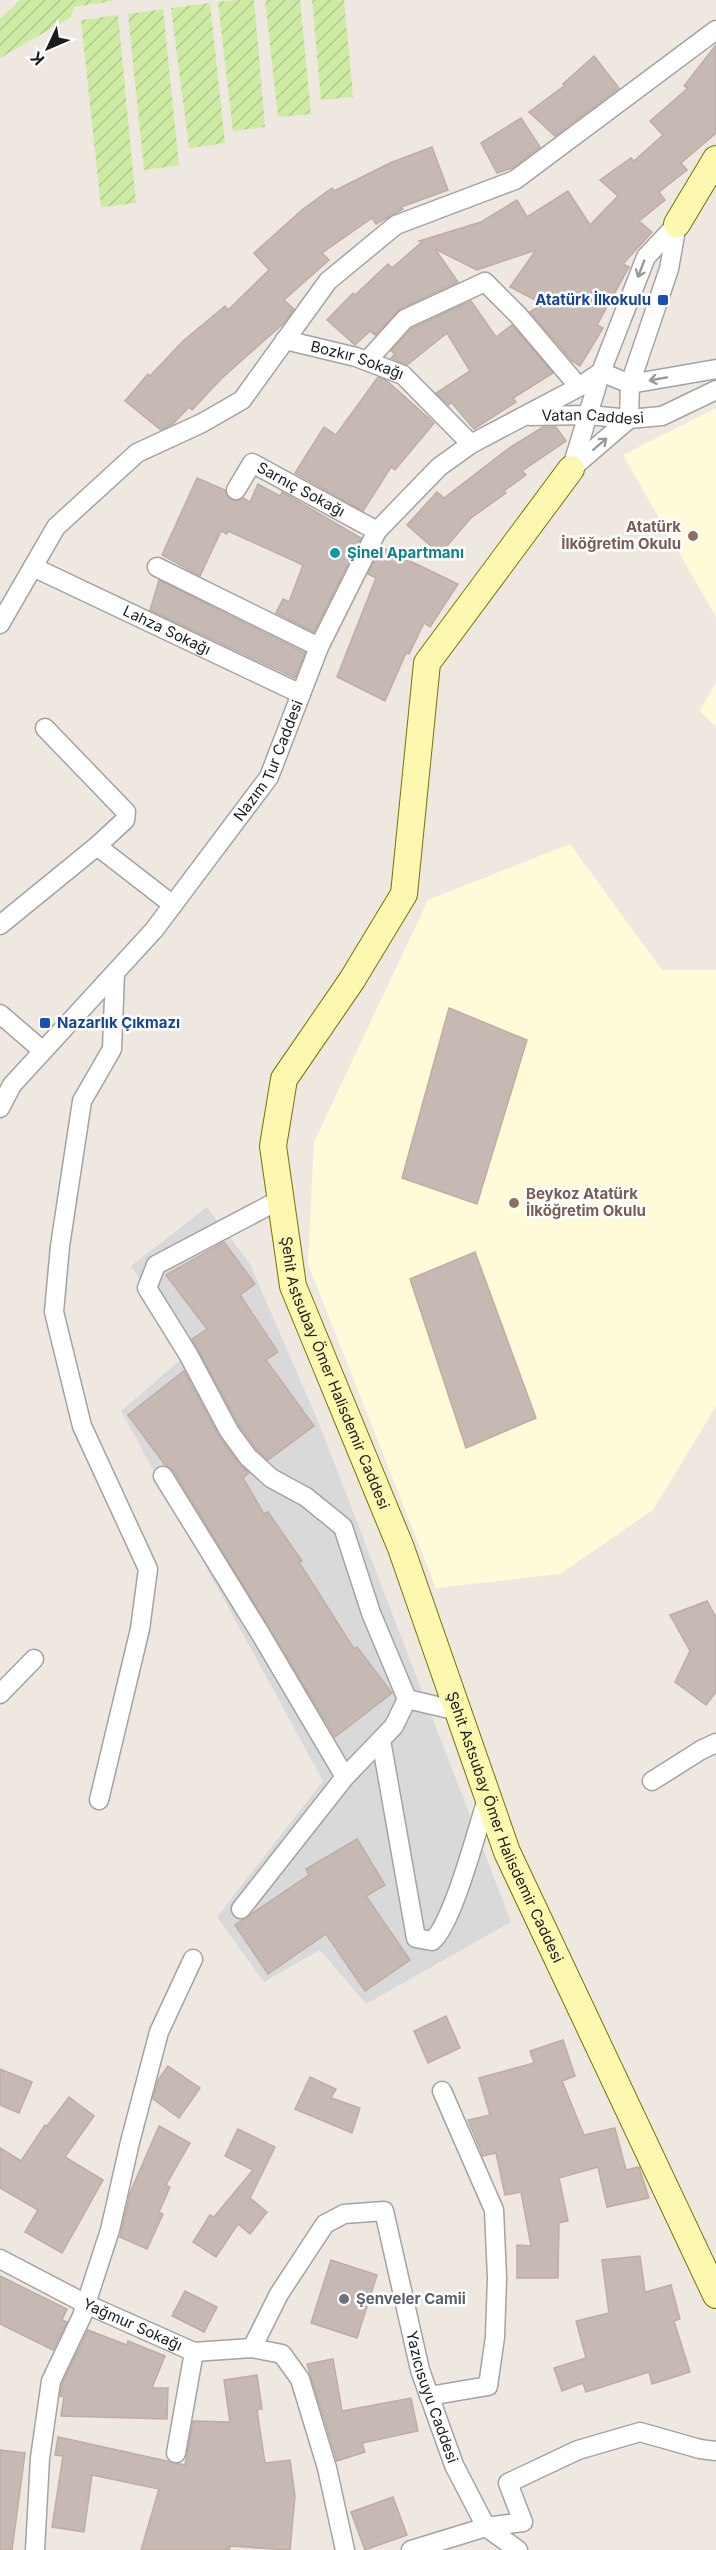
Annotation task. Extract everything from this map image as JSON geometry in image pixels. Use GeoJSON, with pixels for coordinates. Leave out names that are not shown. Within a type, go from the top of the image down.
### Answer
{"type":"FeatureCollection","features":[{"type":"Feature","properties":{"kind":"street"},"geometry":{"type":"LineString","coordinates":[[0,624],[56,527],[137,453],[202,423],[242,400],[328,281],[396,225],[515,180],[716,30]]}},
{"type":"Feature","properties":{"kind":"street"},"geometry":{"type":"LineString","coordinates":[[571,469],[590,415],[601,372],[646,256],[677,224],[716,159]]}},
{"type":"Feature","properties":{"kind":"street"},"geometry":{"type":"LineString","coordinates":[[571,469],[629,419],[630,384],[669,269],[677,224]]}},
{"type":"Feature","properties":{"kind":"street"},"geometry":{"type":"LineString","coordinates":[[367,361],[405,319],[485,282],[518,315],[579,387]]}},
{"type":"Feature","properties":{"kind":"street","name":"Bozkır Sokağı"},"geometry":{"type":"LineString","coordinates":[[285,340],[367,361],[403,375],[471,444]]}},
{"type":"Feature","properties":{"kind":"street"},"geometry":{"type":"LineString","coordinates":[[601,372],[630,384],[716,368]]}},
{"type":"Feature","properties":{"kind":"street","name":"Vatan Caddesi"},"geometry":{"type":"LineString","coordinates":[[525,417],[601,372]]}},
{"type":"Feature","properties":{"kind":"street","name":"Vatan Caddesi"},"geometry":{"type":"LineString","coordinates":[[525,417],[590,415],[629,419],[662,416],[716,390]]}},
{"type":"Feature","properties":{"kind":"street","name":"Nazım Tur Caddesi"},"geometry":{"type":"LineString","coordinates":[[0,1108],[12,1085],[154,930],[269,777],[319,647],[377,531],[439,467],[471,444],[525,417]]}},
{"type":"Feature","properties":{"kind":"street","name":"Sarnıç Sokağı"},"geometry":{"type":"LineString","coordinates":[[236,490],[252,463],[377,531]]}},
{"type":"Feature","properties":{"kind":"street","name":"Şehit Astsubay Ömer Halisdemir Caddesi"},"geometry":{"type":"LineString","coordinates":[[571,469],[427,663],[404,894],[352,980],[284,1079],[273,1146],[294,1286],[401,1548],[507,1852],[716,2295]]}},
{"type":"Feature","properties":{"kind":"street","name":"Lahza Sokağı"},"geometry":{"type":"LineString","coordinates":[[33,567],[301,694]]}},
{"type":"Feature","properties":{"kind":"street"},"geometry":{"type":"LineString","coordinates":[[157,567],[319,647]]}},
{"type":"Feature","properties":{"kind":"street"},"geometry":{"type":"LineString","coordinates":[[0,925],[97,846],[125,820],[126,812],[45,728]]}},
{"type":"Feature","properties":{"kind":"street"},"geometry":{"type":"LineString","coordinates":[[97,846],[173,905]]}},
{"type":"Feature","properties":{"kind":"street"},"geometry":{"type":"LineString","coordinates":[[99,1800],[140,1629],[148,1569],[82,1426],[54,1312],[60,1246],[82,1101],[112,1049],[114,973]]}},
{"type":"Feature","properties":{"kind":"street"},"geometry":{"type":"LineString","coordinates":[[0,1014],[43,1051]]}},
{"type":"Feature","properties":{"kind":"street"},"geometry":{"type":"LineString","coordinates":[[241,1909],[345,1777],[394,1726],[407,1699],[371,1613],[343,1527],[306,1497],[271,1478],[248,1457],[229,1431],[188,1354],[147,1288],[156,1265],[281,1200]]}},
{"type":"Feature","properties":{"kind":"street"},"geometry":{"type":"LineString","coordinates":[[163,1476],[345,1777]]}},
{"type":"Feature","properties":{"kind":"street"},"geometry":{"type":"LineString","coordinates":[[0,1694],[34,1659]]}},
{"type":"Feature","properties":{"kind":"street"},"geometry":{"type":"LineString","coordinates":[[407,1699],[458,1711]]}},
{"type":"Feature","properties":{"kind":"street"},"geometry":{"type":"LineString","coordinates":[[381,1740],[416,1938],[432,1941],[440,1934],[452,1905],[488,1796]]}},
{"type":"Feature","properties":{"kind":"street"},"geometry":{"type":"LineString","coordinates":[[652,1780],[716,1743]]}},
{"type":"Feature","properties":{"kind":"street"},"geometry":{"type":"LineString","coordinates":[[34,2550],[40,2458],[51,2381],[86,2304],[110,2230],[159,2032],[193,1959]]}},
{"type":"Feature","properties":{"kind":"street"},"geometry":{"type":"LineString","coordinates":[[429,2396],[488,2386],[495,2337],[497,2290],[494,2210],[442,2091]]}},
{"type":"Feature","properties":{"kind":"street","name":"Yazıcısuyu Caddesi"},"geometry":{"type":"LineString","coordinates":[[252,2348],[279,2294],[325,2224],[344,2214],[384,2211],[420,2370],[454,2465],[486,2527],[518,2550]]}},
{"type":"Feature","properties":{"kind":"street","name":"Yağmur Sokağı"},"geometry":{"type":"LineString","coordinates":[[0,2259],[86,2304],[194,2352],[252,2348],[282,2354],[300,2379],[327,2468],[345,2550]]}},
{"type":"Feature","properties":{"kind":"street"},"geometry":{"type":"LineString","coordinates":[[176,2452],[194,2352]]}},
{"type":"Feature","properties":{"kind":"street"},"geometry":{"type":"LineString","coordinates":[[411,2550],[486,2527],[523,2522],[508,2483],[578,2450],[640,2432],[700,2449],[716,2451]]}},
{"type":"Feature","properties":{"kind":"shaded area","name":"Atatürk İlköğretim Okulu"},"geometry":{"type":"Polygon","coordinates":[[[716,408],[716,617],[623,455],[716,408]]]}},
{"type":"Feature","properties":{"kind":"shaded area"},"geometry":{"type":"Polygon","coordinates":[[[716,682],[716,727],[700,711],[716,682]]]}},
{"type":"Feature","properties":{"kind":"shaded area","name":"Beykoz Atatürk İlköğretim Okulu"},"geometry":{"type":"Polygon","coordinates":[[[570,844],[662,970],[716,970],[716,1406],[653,1510],[560,1574],[436,1588],[308,1264],[314,1142],[428,900],[570,844]]]}},
{"type":"Feature","properties":{"kind":"shaded area"},"geometry":{"type":"Polygon","coordinates":[[[207,1207],[250,1264],[320,1426],[511,1922],[366,2004],[320,1950],[264,1982],[217,1917],[323,1781],[121,1411],[187,1354],[131,1266],[207,1207]]]}},
{"type":"Feature","properties":{"kind":"green space"},"geometry":{"type":"Polygon","coordinates":[[[20,0],[113,1],[74,7],[71,17],[0,58],[0,19],[20,0]]]}},
{"type":"Feature","properties":{"kind":"green space"},"geometry":{"type":"Polygon","coordinates":[[[254,0],[265,127],[233,131],[218,2],[254,0]]]}},
{"type":"Feature","properties":{"kind":"green space"},"geometry":{"type":"Polygon","coordinates":[[[265,0],[300,0],[311,114],[278,117],[265,0]]]}},
{"type":"Feature","properties":{"kind":"green space"},"geometry":{"type":"Polygon","coordinates":[[[312,0],[344,0],[353,97],[321,100],[312,0]]]}},
{"type":"Feature","properties":{"kind":"green space"},"geometry":{"type":"Polygon","coordinates":[[[210,3],[225,143],[189,148],[171,8],[210,3]]]}},
{"type":"Feature","properties":{"kind":"green space"},"geometry":{"type":"Polygon","coordinates":[[[163,9],[179,165],[144,170],[128,14],[163,9]]]}},
{"type":"Feature","properties":{"kind":"green space"},"geometry":{"type":"Polygon","coordinates":[[[118,15],[136,203],[101,207],[81,20],[118,15]]]}},
{"type":"Feature","properties":{"kind":"building"},"geometry":{"type":"Polygon","coordinates":[[[716,45],[716,133],[681,163],[687,170],[659,192],[665,200],[639,221],[652,232],[623,264],[629,267],[597,325],[603,328],[580,366],[572,361],[530,312],[543,304],[510,287],[536,250],[477,270],[435,249],[458,282],[400,309],[375,335],[370,331],[355,345],[327,320],[353,293],[355,295],[388,264],[392,268],[422,242],[419,241],[481,222],[517,200],[527,217],[568,191],[590,225],[618,196],[600,180],[631,158],[634,161],[663,135],[650,121],[688,88],[684,86],[716,45]]]}},
{"type":"Feature","properties":{"kind":"building"},"geometry":{"type":"Polygon","coordinates":[[[594,56],[619,88],[555,136],[529,112],[564,86],[563,84],[594,56]]]}},
{"type":"Feature","properties":{"kind":"building"},"geometry":{"type":"Polygon","coordinates":[[[521,118],[540,147],[512,168],[497,173],[481,143],[521,118]]]}},
{"type":"Feature","properties":{"kind":"building"},"geometry":{"type":"Polygon","coordinates":[[[432,147],[448,190],[401,207],[403,209],[376,224],[372,218],[322,253],[329,260],[284,300],[294,309],[284,323],[222,378],[192,410],[189,407],[173,424],[161,430],[125,401],[148,374],[150,376],[183,341],[225,306],[228,310],[269,270],[254,253],[303,209],[332,188],[334,191],[390,163],[432,147]]]}},
{"type":"Feature","properties":{"kind":"building"},"geometry":{"type":"Polygon","coordinates":[[[471,301],[496,337],[512,325],[553,373],[513,398],[516,402],[474,429],[451,402],[449,405],[436,393],[470,371],[447,333],[407,365],[391,358],[395,354],[391,351],[412,328],[471,301]]]}},
{"type":"Feature","properties":{"kind":"building"},"geometry":{"type":"Polygon","coordinates":[[[378,377],[387,381],[434,423],[395,470],[391,467],[363,511],[295,473],[324,427],[336,435],[378,377]]]}},
{"type":"Feature","properties":{"kind":"building"},"geometry":{"type":"Polygon","coordinates":[[[543,427],[556,427],[566,441],[522,471],[526,475],[504,491],[506,493],[471,518],[440,554],[407,525],[437,492],[444,498],[512,446],[543,427]]]}},
{"type":"Feature","properties":{"kind":"building"},"geometry":{"type":"Polygon","coordinates":[[[197,478],[225,490],[230,499],[235,501],[243,498],[250,502],[258,484],[280,496],[282,492],[361,538],[314,632],[276,613],[283,599],[289,602],[303,565],[228,531],[227,534],[221,531],[200,576],[162,555],[197,478]]]}},
{"type":"Feature","properties":{"kind":"building"},"geometry":{"type":"Polygon","coordinates":[[[381,547],[458,584],[430,627],[424,623],[409,654],[406,653],[385,701],[337,677],[376,578],[368,574],[381,547]]]}},
{"type":"Feature","properties":{"kind":"building"},"geometry":{"type":"Polygon","coordinates":[[[159,580],[305,653],[295,678],[150,610],[159,580]]]}},
{"type":"Feature","properties":{"kind":"building"},"geometry":{"type":"Polygon","coordinates":[[[449,1008],[527,1040],[477,1204],[402,1178],[449,1008]]]}},
{"type":"Feature","properties":{"kind":"building"},"geometry":{"type":"Polygon","coordinates":[[[224,1242],[255,1284],[240,1295],[278,1352],[266,1360],[314,1426],[268,1460],[256,1449],[239,1425],[192,1339],[207,1329],[166,1275],[224,1242]]]}},
{"type":"Feature","properties":{"kind":"building"},"geometry":{"type":"Polygon","coordinates":[[[475,1252],[536,1418],[466,1448],[410,1279],[475,1252]]]}},
{"type":"Feature","properties":{"kind":"building"},"geometry":{"type":"Polygon","coordinates":[[[184,1371],[220,1438],[239,1464],[249,1473],[243,1478],[264,1514],[268,1512],[302,1561],[299,1562],[354,1649],[357,1647],[392,1693],[335,1737],[173,1470],[165,1465],[128,1415],[184,1371]]]}},
{"type":"Feature","properties":{"kind":"building"},"geometry":{"type":"Polygon","coordinates":[[[707,1601],[716,1617],[716,1692],[706,1705],[675,1682],[690,1651],[670,1615],[707,1601]]]}},
{"type":"Feature","properties":{"kind":"building"},"geometry":{"type":"Polygon","coordinates":[[[357,1839],[385,1885],[366,1896],[410,1960],[365,1991],[326,1934],[268,1974],[235,1925],[309,1875],[306,1869],[357,1839]]]}},
{"type":"Feature","properties":{"kind":"building"},"geometry":{"type":"Polygon","coordinates":[[[446,2016],[460,2048],[428,2063],[414,2031],[446,2016]]]}},
{"type":"Feature","properties":{"kind":"building"},"geometry":{"type":"Polygon","coordinates":[[[563,2040],[575,2076],[562,2081],[584,2135],[615,2128],[626,2170],[639,2167],[649,2198],[607,2207],[598,2167],[559,2178],[568,2221],[559,2223],[558,2278],[517,2278],[517,2245],[531,2246],[521,2192],[505,2195],[496,2153],[483,2156],[468,2120],[490,2115],[479,2078],[534,2063],[530,2051],[563,2040]]]}},
{"type":"Feature","properties":{"kind":"building"},"geometry":{"type":"Polygon","coordinates":[[[168,2066],[200,2088],[179,2118],[153,2099],[158,2080],[168,2066]]]}},
{"type":"Feature","properties":{"kind":"building"},"geometry":{"type":"Polygon","coordinates":[[[0,2069],[32,2082],[19,2113],[0,2105],[0,2069]]]}},
{"type":"Feature","properties":{"kind":"building"},"geometry":{"type":"Polygon","coordinates":[[[310,2077],[336,2089],[331,2098],[360,2108],[352,2133],[295,2109],[310,2077]]]}},
{"type":"Feature","properties":{"kind":"building"},"geometry":{"type":"Polygon","coordinates":[[[69,2097],[94,2116],[65,2157],[103,2180],[62,2253],[25,2232],[38,2210],[0,2188],[0,2148],[21,2161],[45,2125],[47,2126],[69,2097]]]}},
{"type":"Feature","properties":{"kind":"building"},"geometry":{"type":"Polygon","coordinates":[[[159,2126],[190,2143],[166,2185],[170,2187],[159,2212],[163,2214],[147,2249],[120,2237],[130,2193],[159,2126]]]}},
{"type":"Feature","properties":{"kind":"building"},"geometry":{"type":"Polygon","coordinates":[[[238,2129],[275,2147],[250,2198],[267,2212],[250,2234],[238,2224],[216,2257],[193,2242],[210,2215],[214,2217],[253,2170],[225,2156],[238,2129]]]}},
{"type":"Feature","properties":{"kind":"building"},"geometry":{"type":"Polygon","coordinates":[[[640,2256],[645,2292],[671,2285],[680,2319],[674,2321],[690,2372],[652,2384],[649,2372],[586,2392],[583,2383],[562,2391],[554,2368],[586,2358],[576,2321],[609,2313],[602,2260],[640,2256]]]}},
{"type":"Feature","properties":{"kind":"building","name":"Şenveler Camii"},"geometry":{"type":"Polygon","coordinates":[[[331,2260],[377,2275],[357,2338],[311,2323],[331,2260]]]}},
{"type":"Feature","properties":{"kind":"building"},"geometry":{"type":"Polygon","coordinates":[[[0,2276],[67,2309],[62,2320],[67,2322],[53,2350],[0,2324],[0,2276]]]}},
{"type":"Feature","properties":{"kind":"building"},"geometry":{"type":"Polygon","coordinates":[[[185,2291],[217,2307],[204,2332],[172,2316],[185,2291]]]}},
{"type":"Feature","properties":{"kind":"building"},"geometry":{"type":"Polygon","coordinates":[[[88,2330],[127,2345],[128,2341],[165,2356],[152,2388],[168,2388],[167,2419],[61,2416],[64,2397],[60,2396],[62,2384],[88,2330]]]}},
{"type":"Feature","properties":{"kind":"building"},"geometry":{"type":"Polygon","coordinates":[[[333,2359],[342,2411],[411,2398],[418,2431],[362,2443],[365,2452],[337,2461],[307,2364],[333,2359]]]}},
{"type":"Feature","properties":{"kind":"building"},"geometry":{"type":"Polygon","coordinates":[[[257,2375],[262,2409],[257,2410],[265,2463],[290,2460],[295,2496],[290,2550],[229,2546],[230,2550],[141,2550],[159,2489],[92,2475],[84,2532],[52,2527],[63,2456],[55,2455],[58,2437],[185,2465],[193,2421],[230,2422],[224,2380],[257,2375]]]}},
{"type":"Feature","properties":{"kind":"building"},"geometry":{"type":"Polygon","coordinates":[[[0,2450],[25,2453],[12,2550],[0,2550],[0,2450]]]}},
{"type":"Feature","properties":{"kind":"building"},"geometry":{"type":"Polygon","coordinates":[[[393,2497],[407,2535],[365,2550],[351,2512],[393,2497]]]}},
{"type":"Feature","properties":{"kind":"place","name":"Atatürk İlkokulu"},"geometry":{"type":"Point","coordinates":[663,300]}},
{"type":"Feature","properties":{"kind":"place","name":"Atatürk İlköğretim Okulu"},"geometry":{"type":"Point","coordinates":[693,536]}},
{"type":"Feature","properties":{"kind":"place","name":"Şinel Apartmanı"},"geometry":{"type":"Point","coordinates":[335,553]}},
{"type":"Feature","properties":{"kind":"place","name":"Nazarlık Çıkmazı"},"geometry":{"type":"Point","coordinates":[45,1023]}},
{"type":"Feature","properties":{"kind":"place","name":"Beykoz Atatürk İlköğretim Okulu"},"geometry":{"type":"Point","coordinates":[514,1203]}},
{"type":"Feature","properties":{"kind":"place","name":"Şenveler Camii"},"geometry":{"type":"Point","coordinates":[344,2299]}}]}
